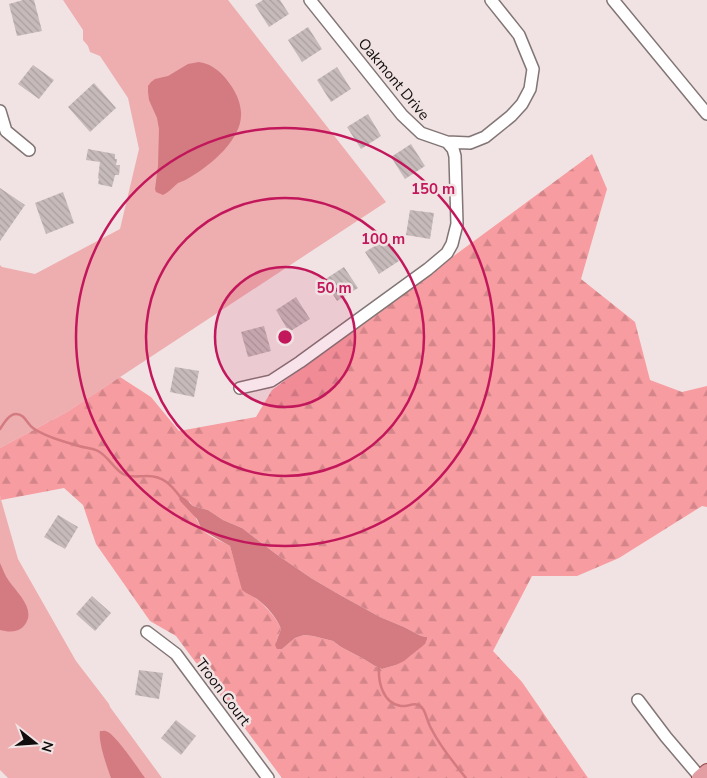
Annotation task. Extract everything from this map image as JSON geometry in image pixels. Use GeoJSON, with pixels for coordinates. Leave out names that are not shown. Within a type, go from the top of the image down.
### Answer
{"type":"FeatureCollection","features":[{"type":"Feature","properties":{"kind":"street","name":"Oakmont Drive"},"geometry":{"type":"LineString","coordinates":[[310,0],[402,115],[420,133],[447,142],[470,143],[485,137],[511,116],[522,104],[530,89],[533,69],[519,35],[491,0]]}},
{"type":"Feature","properties":{"kind":"street"},"geometry":{"type":"LineString","coordinates":[[613,0],[707,114]]}},
{"type":"Feature","properties":{"kind":"street"},"geometry":{"type":"LineString","coordinates":[[0,111],[6,131],[29,150]]}},
{"type":"Feature","properties":{"kind":"street"},"geometry":{"type":"LineString","coordinates":[[240,388],[271,381],[428,269],[447,253],[452,244],[457,224],[456,156],[453,148],[447,142]]}},
{"type":"Feature","properties":{"kind":"street","name":"Troon Court"},"geometry":{"type":"LineString","coordinates":[[147,632],[176,654],[268,778]]}},
{"type":"Feature","properties":{"kind":"street"},"geometry":{"type":"LineString","coordinates":[[638,700],[666,737],[702,775]]}},
{"type":"Feature","properties":{"kind":"shaded area"},"geometry":{"type":"Polygon","coordinates":[[[63,0],[228,0],[386,202],[67,412],[0,448],[0,265],[35,274],[120,229],[139,149],[128,98],[100,56],[90,52],[83,40],[83,30],[63,0]]]}},
{"type":"Feature","properties":{"kind":"shaded area"},"geometry":{"type":"Polygon","coordinates":[[[199,62],[209,65],[226,78],[240,105],[240,122],[232,141],[217,157],[200,171],[178,183],[163,195],[156,192],[155,189],[159,129],[157,118],[149,100],[148,86],[155,79],[168,76],[188,64],[199,62]]]}},
{"type":"Feature","properties":{"kind":"shaded area"},"geometry":{"type":"Polygon","coordinates":[[[0,496],[18,559],[76,661],[162,778],[8,778],[0,770],[0,496]]]}},
{"type":"Feature","properties":{"kind":"shaded area"},"geometry":{"type":"Polygon","coordinates":[[[181,496],[193,506],[208,510],[223,520],[242,528],[311,578],[340,595],[380,617],[427,637],[425,644],[404,661],[382,669],[333,641],[313,636],[304,635],[295,638],[282,649],[277,649],[275,645],[281,629],[277,620],[261,602],[242,590],[230,546],[202,530],[197,519],[179,499],[181,496]]]}},
{"type":"Feature","properties":{"kind":"shaded area"},"geometry":{"type":"Polygon","coordinates":[[[0,563],[28,609],[27,621],[23,627],[15,631],[0,630],[0,563]]]}},
{"type":"Feature","properties":{"kind":"shaded area"},"geometry":{"type":"Polygon","coordinates":[[[100,731],[108,732],[117,740],[145,778],[111,778],[105,761],[100,731]]]}},
{"type":"Feature","properties":{"kind":"green space"},"geometry":{"type":"Polygon","coordinates":[[[592,154],[607,189],[581,279],[635,322],[650,380],[682,392],[707,386],[707,507],[702,506],[619,558],[577,576],[532,576],[493,651],[522,682],[588,778],[282,778],[176,636],[150,621],[96,544],[83,505],[64,488],[1,500],[0,448],[67,412],[120,377],[151,397],[179,431],[256,417],[272,390],[592,154]],[[189,501],[195,517],[204,531],[213,538],[230,546],[242,588],[262,603],[277,621],[281,629],[276,642],[282,649],[295,638],[304,635],[313,636],[333,641],[382,669],[396,665],[410,656],[426,641],[427,637],[380,617],[311,578],[242,528],[223,520],[208,510],[193,506],[189,501]]]}},
{"type":"Feature","properties":{"kind":"building"},"geometry":{"type":"Polygon","coordinates":[[[23,0],[34,0],[42,31],[17,36],[9,4],[23,0]]]}},
{"type":"Feature","properties":{"kind":"building"},"geometry":{"type":"Polygon","coordinates":[[[263,0],[280,0],[289,14],[269,27],[255,5],[263,0]]]}},
{"type":"Feature","properties":{"kind":"building"},"geometry":{"type":"Polygon","coordinates":[[[308,27],[322,49],[302,62],[288,40],[308,27]]]}},
{"type":"Feature","properties":{"kind":"building"},"geometry":{"type":"Polygon","coordinates":[[[33,65],[54,80],[39,99],[18,84],[33,65]]]}},
{"type":"Feature","properties":{"kind":"building"},"geometry":{"type":"Polygon","coordinates":[[[337,67],[351,89],[331,102],[317,80],[337,67]]]}},
{"type":"Feature","properties":{"kind":"building"},"geometry":{"type":"Polygon","coordinates":[[[94,83],[116,108],[90,132],[68,107],[94,83]]]}},
{"type":"Feature","properties":{"kind":"building"},"geometry":{"type":"Polygon","coordinates":[[[368,114],[381,136],[361,149],[347,127],[368,114]]]}},
{"type":"Feature","properties":{"kind":"building"},"geometry":{"type":"Polygon","coordinates":[[[411,144],[425,166],[405,179],[391,157],[411,144]]]}},
{"type":"Feature","properties":{"kind":"building"},"geometry":{"type":"Polygon","coordinates":[[[88,149],[115,154],[115,159],[117,159],[116,165],[120,165],[119,175],[115,175],[112,187],[98,184],[100,162],[86,160],[88,149]]]}},
{"type":"Feature","properties":{"kind":"building"},"geometry":{"type":"Polygon","coordinates":[[[0,188],[25,205],[0,241],[0,188]]]}},
{"type":"Feature","properties":{"kind":"building"},"geometry":{"type":"Polygon","coordinates":[[[63,192],[74,223],[46,234],[35,203],[63,192]]]}},
{"type":"Feature","properties":{"kind":"building"},"geometry":{"type":"Polygon","coordinates":[[[410,210],[434,213],[430,239],[406,235],[410,210]]]}},
{"type":"Feature","properties":{"kind":"building"},"geometry":{"type":"Polygon","coordinates":[[[386,239],[399,261],[379,274],[365,252],[386,239]]]}},
{"type":"Feature","properties":{"kind":"building"},"geometry":{"type":"Polygon","coordinates":[[[344,267],[358,288],[337,301],[324,280],[344,267]]]}},
{"type":"Feature","properties":{"kind":"building"},"geometry":{"type":"Polygon","coordinates":[[[296,297],[310,319],[289,332],[276,310],[296,297]]]}},
{"type":"Feature","properties":{"kind":"building"},"geometry":{"type":"Polygon","coordinates":[[[264,326],[271,351],[248,357],[241,332],[264,326]]]}},
{"type":"Feature","properties":{"kind":"building"},"geometry":{"type":"Polygon","coordinates":[[[175,367],[199,371],[194,397],[170,392],[175,367]]]}},
{"type":"Feature","properties":{"kind":"building"},"geometry":{"type":"Polygon","coordinates":[[[58,515],[78,527],[65,549],[44,537],[58,515]]]}},
{"type":"Feature","properties":{"kind":"building"},"geometry":{"type":"Polygon","coordinates":[[[92,596],[111,613],[95,631],[76,614],[92,596]]]}},
{"type":"Feature","properties":{"kind":"building"},"geometry":{"type":"Polygon","coordinates":[[[139,670],[163,673],[159,699],[135,695],[139,670]]]}},
{"type":"Feature","properties":{"kind":"building"},"geometry":{"type":"Polygon","coordinates":[[[176,720],[196,736],[181,755],[161,738],[176,720]]]}},
{"type":"Feature","properties":{"kind":"waterway"},"geometry":{"type":"LineString","coordinates":[[0,429],[9,417],[13,414],[19,414],[33,428],[43,434],[98,451],[123,474],[152,476],[162,479],[182,499]]}},
{"type":"Feature","properties":{"kind":"waterway"},"geometry":{"type":"LineString","coordinates":[[379,666],[379,678],[385,696],[389,701],[401,706],[416,704],[421,706],[439,743],[466,778]]}}]}
